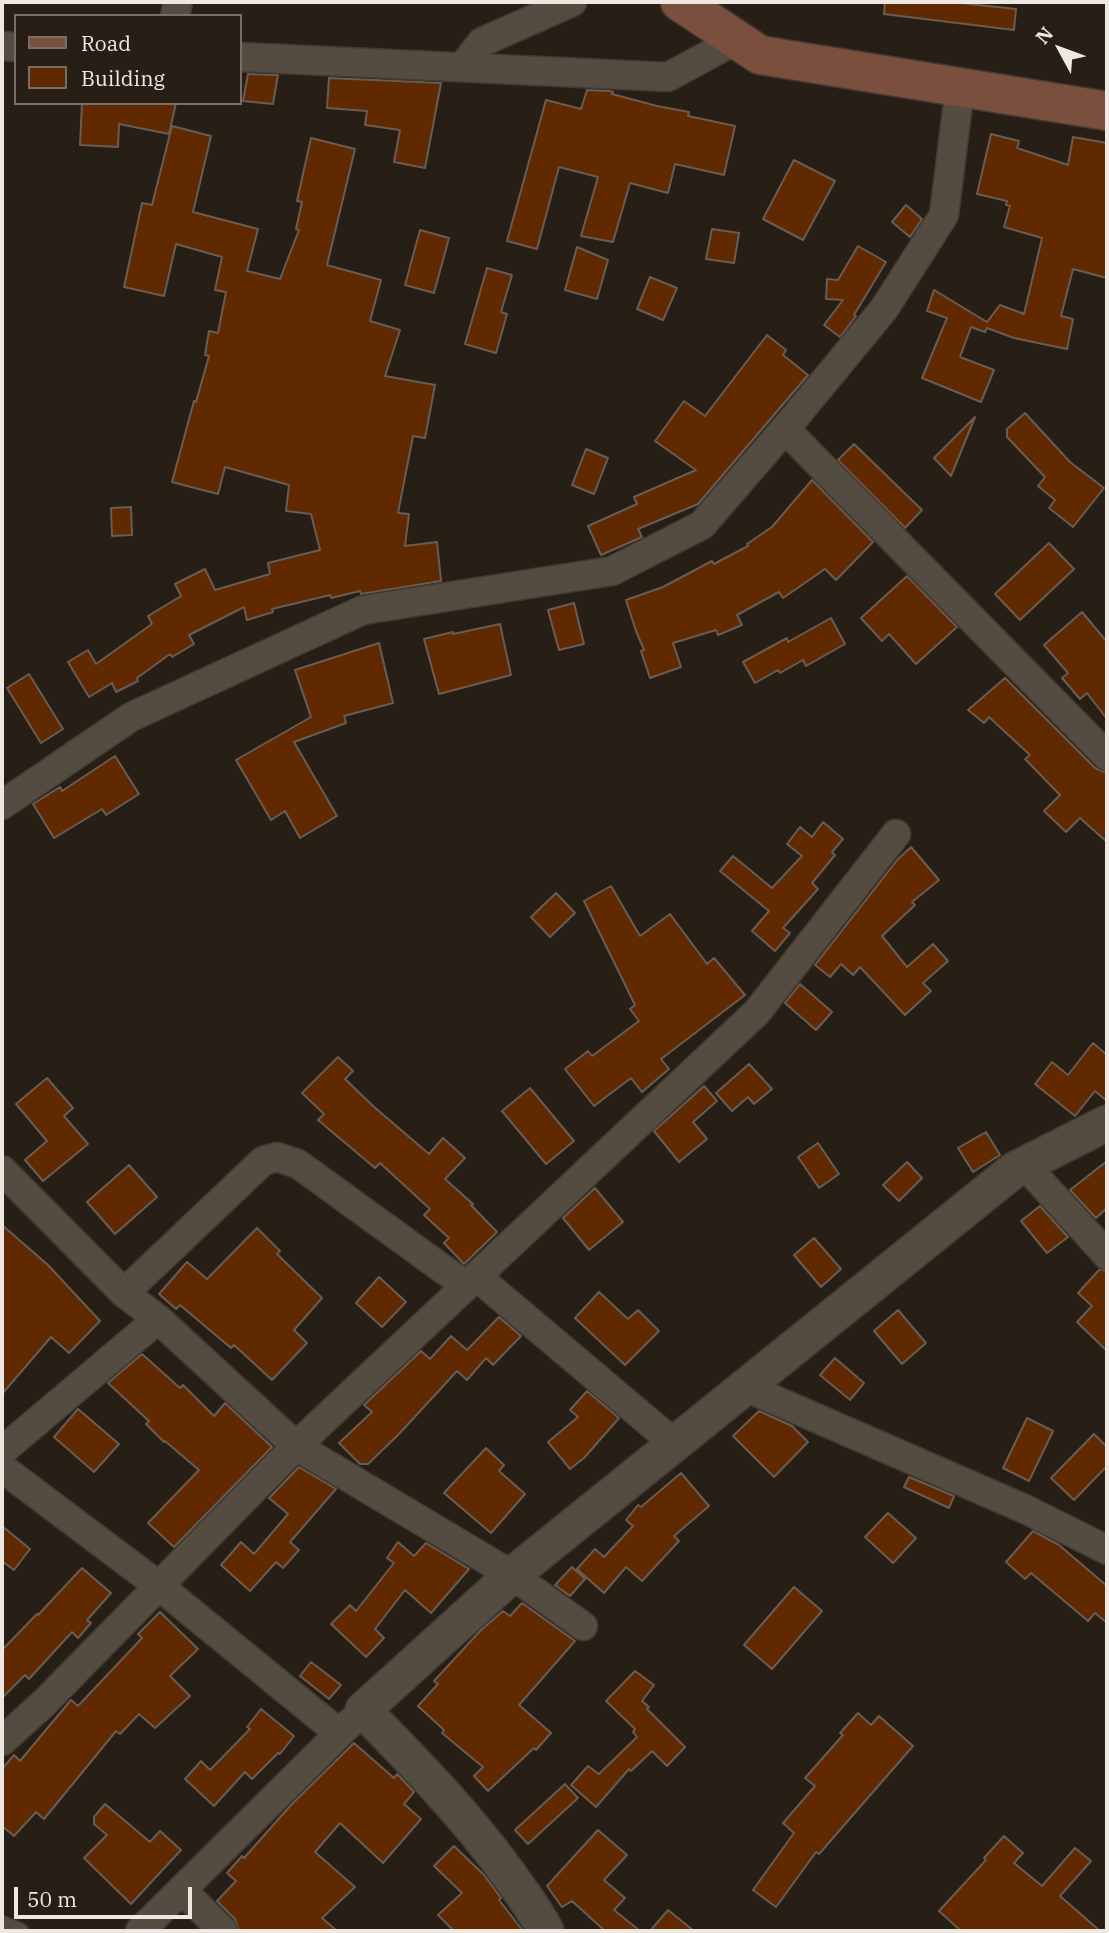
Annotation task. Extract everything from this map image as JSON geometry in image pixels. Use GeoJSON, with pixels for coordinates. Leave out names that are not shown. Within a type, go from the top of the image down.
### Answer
{"type":"FeatureCollection","features":[{"type":"Feature","properties":{"kind":"main road"},"geometry":{"type":"LineString","coordinates":[[680,2],[760,55],[1107,111]]}},
{"type":"Feature","properties":{"kind":"street"},"geometry":{"type":"LineString","coordinates":[[462,67],[482,42],[572,2]]}},
{"type":"Feature","properties":{"kind":"street"},"geometry":{"type":"LineString","coordinates":[[242,57],[668,77],[736,40]]}},
{"type":"Feature","properties":{"kind":"street"},"geometry":{"type":"LineString","coordinates":[[2,805],[131,717],[363,610],[612,571],[702,525],[884,309],[944,215],[960,87]]}},
{"type":"Feature","properties":{"kind":"street"},"geometry":{"type":"LineString","coordinates":[[785,429],[1077,729],[1107,756]]}},
{"type":"Feature","properties":{"kind":"street"},"geometry":{"type":"LineString","coordinates":[[2,1741],[44,1703],[296,1446],[757,1012],[896,834]]}},
{"type":"Feature","properties":{"kind":"street"},"geometry":{"type":"LineString","coordinates":[[140,1931],[351,1722],[512,1575],[1014,1170],[1107,1123]]}},
{"type":"Feature","properties":{"kind":"street"},"geometry":{"type":"LineString","coordinates":[[124,1293],[263,1161],[277,1157],[298,1164],[471,1280],[675,1444]]}},
{"type":"Feature","properties":{"kind":"street"},"geometry":{"type":"LineString","coordinates":[[1025,1165],[1107,1255]]}},
{"type":"Feature","properties":{"kind":"street"},"geometry":{"type":"LineString","coordinates":[[2,1170],[124,1293],[158,1319],[296,1446],[512,1575],[583,1626]]}},
{"type":"Feature","properties":{"kind":"street"},"geometry":{"type":"LineString","coordinates":[[2,1451],[158,1319]]}},
{"type":"Feature","properties":{"kind":"street"},"geometry":{"type":"LineString","coordinates":[[745,1387],[1027,1510],[1107,1550]]}},
{"type":"Feature","properties":{"kind":"street"},"geometry":{"type":"LineString","coordinates":[[2,1468],[159,1586],[436,1784],[477,1831],[546,1931]]}},
{"type":"Feature","properties":{"kind":"street"},"geometry":{"type":"LineString","coordinates":[[181,1890],[223,1931]]}},
{"type":"Feature","properties":{"kind":"lane"},"geometry":{"type":"LineString","coordinates":[[2,1923],[21,1931]]}},
{"type":"Feature","properties":{"kind":"building"},"geometry":{"type":"Polygon","coordinates":[[[885,2],[951,2],[1016,9],[1014,30],[884,14],[885,2]]]}},
{"type":"Feature","properties":{"kind":"building"},"geometry":{"type":"Polygon","coordinates":[[[248,74],[278,75],[273,104],[243,101],[248,74]]]}},
{"type":"Feature","properties":{"kind":"building"},"geometry":{"type":"Polygon","coordinates":[[[329,78],[441,83],[425,168],[394,162],[400,130],[365,125],[367,111],[327,108],[329,78]]]}},
{"type":"Feature","properties":{"kind":"building"},"geometry":{"type":"Polygon","coordinates":[[[587,90],[609,91],[657,106],[689,112],[688,116],[735,126],[724,175],[675,164],[668,193],[630,183],[613,242],[581,236],[598,177],[559,167],[537,249],[507,241],[546,100],[581,109],[587,90]]]}},
{"type":"Feature","properties":{"kind":"building"},"geometry":{"type":"Polygon","coordinates":[[[82,105],[176,105],[169,134],[119,124],[118,147],[80,145],[82,105]]]}},
{"type":"Feature","properties":{"kind":"building"},"geometry":{"type":"Polygon","coordinates":[[[172,126],[211,136],[193,212],[258,229],[247,271],[280,279],[299,230],[296,229],[302,202],[297,201],[311,138],[355,149],[327,265],[381,280],[370,321],[400,330],[385,376],[435,385],[425,438],[413,436],[398,513],[409,514],[405,546],[437,542],[441,581],[361,594],[360,591],[331,598],[330,595],[272,609],[273,612],[247,620],[244,607],[189,635],[194,644],[172,657],[170,654],[137,678],[138,681],[116,692],[112,683],[89,697],[68,662],[88,650],[96,664],[152,624],[148,616],[181,596],[175,584],[205,569],[215,590],[270,574],[268,563],[320,550],[311,514],[286,511],[289,485],[225,467],[218,494],[172,482],[209,356],[205,355],[209,331],[218,333],[226,292],[215,290],[222,257],[176,244],[164,296],[124,287],[142,203],[152,205],[172,126]]]}},
{"type":"Feature","properties":{"kind":"building"},"geometry":{"type":"Polygon","coordinates":[[[991,134],[1019,141],[1017,148],[1068,165],[1073,137],[1107,143],[1107,278],[1073,269],[1061,316],[1073,319],[1067,349],[1014,338],[987,328],[985,332],[971,327],[960,357],[994,370],[981,402],[922,378],[947,318],[927,311],[934,290],[987,322],[1000,305],[1024,314],[1042,238],[1004,227],[1010,206],[1006,205],[1007,201],[977,194],[991,134]]]}},
{"type":"Feature","properties":{"kind":"building"},"geometry":{"type":"Polygon","coordinates":[[[794,160],[835,181],[803,240],[763,219],[794,160]]]}},
{"type":"Feature","properties":{"kind":"building"},"geometry":{"type":"Polygon","coordinates":[[[906,205],[922,219],[910,237],[892,222],[906,205]]]}},
{"type":"Feature","properties":{"kind":"building"},"geometry":{"type":"Polygon","coordinates":[[[712,229],[739,233],[734,263],[706,259],[712,229]]]}},
{"type":"Feature","properties":{"kind":"building"},"geometry":{"type":"Polygon","coordinates":[[[420,230],[449,238],[434,293],[405,285],[420,230]]]}},
{"type":"Feature","properties":{"kind":"building"},"geometry":{"type":"Polygon","coordinates":[[[858,246],[886,262],[854,315],[856,316],[840,337],[824,325],[843,300],[826,299],[827,279],[838,280],[858,246]]]}},
{"type":"Feature","properties":{"kind":"building"},"geometry":{"type":"Polygon","coordinates":[[[577,247],[608,260],[597,299],[565,290],[577,247]]]}},
{"type":"Feature","properties":{"kind":"building"},"geometry":{"type":"Polygon","coordinates":[[[487,268],[512,275],[501,312],[507,314],[496,353],[465,344],[487,268]]]}},
{"type":"Feature","properties":{"kind":"building"},"geometry":{"type":"Polygon","coordinates":[[[650,277],[677,288],[663,320],[637,309],[650,277]]]}},
{"type":"Feature","properties":{"kind":"building"},"geometry":{"type":"Polygon","coordinates":[[[767,335],[786,350],[783,355],[808,375],[698,504],[638,529],[642,537],[601,555],[588,526],[637,504],[634,497],[696,470],[655,441],[684,401],[705,416],[767,335]]]}},
{"type":"Feature","properties":{"kind":"building"},"geometry":{"type":"Polygon","coordinates":[[[1025,413],[1070,462],[1104,488],[1073,527],[1049,508],[1055,500],[1038,486],[1045,477],[1007,437],[1007,429],[1025,413]]]}},
{"type":"Feature","properties":{"kind":"building"},"geometry":{"type":"Polygon","coordinates":[[[975,417],[951,476],[934,458],[975,417]]]}},
{"type":"Feature","properties":{"kind":"building"},"geometry":{"type":"Polygon","coordinates":[[[854,444],[922,510],[905,528],[838,460],[854,444]]]}},
{"type":"Feature","properties":{"kind":"building"},"geometry":{"type":"Polygon","coordinates":[[[586,449],[608,458],[594,494],[572,485],[586,449]]]}},
{"type":"Feature","properties":{"kind":"building"},"geometry":{"type":"Polygon","coordinates":[[[812,480],[873,542],[836,580],[825,569],[783,598],[779,592],[737,615],[742,625],[718,635],[716,630],[673,643],[681,667],[650,678],[641,651],[644,650],[626,600],[663,587],[712,561],[714,564],[748,546],[747,544],[772,527],[812,480]]]}},
{"type":"Feature","properties":{"kind":"building"},"geometry":{"type":"Polygon","coordinates":[[[131,507],[132,535],[112,536],[111,508],[131,507]]]}},
{"type":"Feature","properties":{"kind":"building"},"geometry":{"type":"Polygon","coordinates":[[[1049,543],[1074,569],[1020,620],[995,594],[1049,543]]]}},
{"type":"Feature","properties":{"kind":"building"},"geometry":{"type":"Polygon","coordinates":[[[907,576],[957,627],[916,664],[889,634],[882,641],[861,618],[907,576]]]}},
{"type":"Feature","properties":{"kind":"building"},"geometry":{"type":"Polygon","coordinates":[[[574,603],[584,644],[559,650],[548,610],[574,603]]]}},
{"type":"Feature","properties":{"kind":"building"},"geometry":{"type":"Polygon","coordinates":[[[1082,612],[1107,642],[1107,719],[1087,693],[1080,699],[1062,678],[1068,673],[1044,645],[1082,612]]]}},
{"type":"Feature","properties":{"kind":"building"},"geometry":{"type":"Polygon","coordinates":[[[831,618],[845,644],[806,666],[803,660],[755,683],[743,662],[787,638],[788,642],[831,618]]]}},
{"type":"Feature","properties":{"kind":"building"},"geometry":{"type":"Polygon","coordinates":[[[500,624],[511,675],[439,694],[424,639],[500,624]]]}},
{"type":"Feature","properties":{"kind":"building"},"geometry":{"type":"Polygon","coordinates":[[[379,643],[393,703],[344,716],[346,723],[294,742],[337,816],[300,838],[285,811],[271,820],[236,760],[311,717],[295,670],[379,643]]]}},
{"type":"Feature","properties":{"kind":"building"},"geometry":{"type":"Polygon","coordinates":[[[29,674],[63,729],[41,743],[7,688],[29,674]]]}},
{"type":"Feature","properties":{"kind":"building"},"geometry":{"type":"Polygon","coordinates":[[[1005,678],[1095,768],[1107,773],[1107,842],[1080,818],[1066,832],[1044,811],[1060,795],[1025,759],[1030,755],[989,717],[984,723],[968,710],[1005,678]]]}},
{"type":"Feature","properties":{"kind":"building"},"geometry":{"type":"Polygon","coordinates":[[[115,756],[139,794],[106,815],[102,809],[54,838],[33,804],[60,787],[62,791],[115,756]]]}},
{"type":"Feature","properties":{"kind":"building"},"geometry":{"type":"Polygon","coordinates":[[[823,822],[843,839],[832,852],[835,855],[812,883],[818,889],[783,928],[790,933],[775,951],[752,931],[769,911],[720,871],[733,856],[772,888],[802,856],[787,844],[800,827],[812,837],[823,822]]]}},
{"type":"Feature","properties":{"kind":"building"},"geometry":{"type":"Polygon","coordinates":[[[911,847],[939,880],[912,902],[915,905],[882,936],[907,967],[933,944],[948,961],[923,983],[931,991],[905,1015],[860,967],[853,975],[841,964],[830,977],[815,965],[898,859],[911,847]]]}},
{"type":"Feature","properties":{"kind":"building"},"geometry":{"type":"Polygon","coordinates":[[[611,886],[640,936],[670,914],[707,964],[714,958],[745,995],[661,1059],[669,1069],[642,1092],[631,1078],[594,1106],[565,1069],[588,1051],[592,1056],[639,1021],[630,1009],[635,1005],[584,901],[611,886]]]}},
{"type":"Feature","properties":{"kind":"building"},"geometry":{"type":"Polygon","coordinates":[[[556,893],[575,913],[550,937],[531,917],[556,893]]]}},
{"type":"Feature","properties":{"kind":"building"},"geometry":{"type":"Polygon","coordinates":[[[800,984],[832,1012],[816,1030],[785,1003],[800,984]]]}},
{"type":"Feature","properties":{"kind":"building"},"geometry":{"type":"Polygon","coordinates":[[[1093,1043],[1107,1055],[1107,1101],[1095,1091],[1075,1116],[1035,1084],[1052,1062],[1068,1075],[1093,1043]]]}},
{"type":"Feature","properties":{"kind":"building"},"geometry":{"type":"Polygon","coordinates":[[[338,1057],[353,1071],[345,1079],[429,1154],[443,1138],[465,1158],[445,1179],[473,1204],[471,1205],[497,1232],[464,1264],[444,1243],[449,1238],[424,1215],[430,1209],[380,1163],[375,1168],[318,1120],[324,1114],[302,1093],[338,1057]]]}},
{"type":"Feature","properties":{"kind":"building"},"geometry":{"type":"Polygon","coordinates":[[[749,1064],[772,1089],[754,1104],[748,1097],[732,1111],[716,1093],[749,1064]]]}},
{"type":"Feature","properties":{"kind":"building"},"geometry":{"type":"Polygon","coordinates":[[[47,1078],[73,1108],[64,1116],[88,1144],[43,1181],[25,1160],[47,1141],[16,1104],[47,1078]]]}},
{"type":"Feature","properties":{"kind":"building"},"geometry":{"type":"Polygon","coordinates":[[[704,1086],[717,1101],[693,1122],[707,1139],[679,1162],[654,1131],[704,1086]]]}},
{"type":"Feature","properties":{"kind":"building"},"geometry":{"type":"Polygon","coordinates":[[[530,1088],[574,1141],[546,1164],[502,1111],[530,1088]]]}},
{"type":"Feature","properties":{"kind":"building"},"geometry":{"type":"Polygon","coordinates":[[[986,1132],[1000,1155],[973,1172],[958,1148],[986,1132]]]}},
{"type":"Feature","properties":{"kind":"building"},"geometry":{"type":"Polygon","coordinates":[[[818,1143],[839,1174],[819,1188],[798,1157],[818,1143]]]}},
{"type":"Feature","properties":{"kind":"building"},"geometry":{"type":"Polygon","coordinates":[[[1107,1161],[1107,1208],[1096,1218],[1070,1190],[1107,1161]]]}},
{"type":"Feature","properties":{"kind":"building"},"geometry":{"type":"Polygon","coordinates":[[[907,1162],[922,1178],[899,1201],[883,1185],[907,1162]]]}},
{"type":"Feature","properties":{"kind":"building"},"geometry":{"type":"Polygon","coordinates":[[[129,1165],[157,1197],[115,1234],[87,1202],[129,1165]]]}},
{"type":"Feature","properties":{"kind":"building"},"geometry":{"type":"Polygon","coordinates":[[[595,1188],[623,1222],[589,1250],[563,1218],[595,1188]]]}},
{"type":"Feature","properties":{"kind":"building"},"geometry":{"type":"Polygon","coordinates":[[[1040,1206],[1068,1237],[1047,1253],[1021,1221],[1040,1206]]]}},
{"type":"Feature","properties":{"kind":"building"},"geometry":{"type":"Polygon","coordinates":[[[2,1225],[48,1265],[100,1321],[69,1353],[51,1337],[2,1394],[2,1225]]]}},
{"type":"Feature","properties":{"kind":"building"},"geometry":{"type":"Polygon","coordinates":[[[257,1228],[280,1251],[277,1254],[322,1298],[294,1330],[307,1343],[272,1380],[234,1345],[231,1348],[180,1305],[176,1309],[159,1294],[187,1262],[207,1279],[257,1228]]]}},
{"type":"Feature","properties":{"kind":"building"},"geometry":{"type":"Polygon","coordinates":[[[814,1238],[841,1269],[821,1287],[794,1255],[814,1238]]]}},
{"type":"Feature","properties":{"kind":"building"},"geometry":{"type":"Polygon","coordinates":[[[1100,1269],[1107,1271],[1107,1351],[1077,1322],[1092,1306],[1078,1293],[1100,1269]]]}},
{"type":"Feature","properties":{"kind":"building"},"geometry":{"type":"Polygon","coordinates":[[[379,1277],[406,1302],[382,1327],[356,1303],[379,1277]]]}},
{"type":"Feature","properties":{"kind":"building"},"geometry":{"type":"Polygon","coordinates":[[[599,1292],[628,1319],[638,1310],[659,1331],[625,1365],[575,1318],[599,1292]]]}},
{"type":"Feature","properties":{"kind":"building"},"geometry":{"type":"Polygon","coordinates":[[[898,1310],[926,1343],[902,1364],[874,1331],[898,1310]]]}},
{"type":"Feature","properties":{"kind":"building"},"geometry":{"type":"Polygon","coordinates":[[[499,1317],[521,1336],[493,1365],[486,1358],[467,1380],[457,1371],[368,1464],[360,1464],[339,1443],[372,1412],[364,1405],[421,1351],[430,1359],[451,1336],[467,1350],[499,1317]]]}},
{"type":"Feature","properties":{"kind":"building"},"geometry":{"type":"Polygon","coordinates":[[[142,1354],[180,1388],[183,1385],[214,1416],[225,1403],[272,1447],[174,1547],[148,1523],[199,1470],[164,1442],[146,1424],[149,1421],[108,1383],[142,1354]]]}},
{"type":"Feature","properties":{"kind":"building"},"geometry":{"type":"Polygon","coordinates":[[[835,1358],[864,1383],[850,1400],[820,1375],[835,1358]]]}},
{"type":"Feature","properties":{"kind":"building"},"geometry":{"type":"Polygon","coordinates":[[[587,1391],[619,1418],[584,1458],[570,1469],[548,1442],[578,1417],[570,1410],[587,1391]]]}},
{"type":"Feature","properties":{"kind":"building"},"geometry":{"type":"Polygon","coordinates":[[[78,1409],[119,1444],[94,1472],[54,1437],[78,1409]]]}},
{"type":"Feature","properties":{"kind":"building"},"geometry":{"type":"Polygon","coordinates":[[[759,1411],[792,1426],[808,1442],[774,1477],[733,1436],[759,1411]]]}},
{"type":"Feature","properties":{"kind":"building"},"geometry":{"type":"Polygon","coordinates":[[[1027,1418],[1053,1431],[1029,1481],[1003,1468],[1027,1418]]]}},
{"type":"Feature","properties":{"kind":"building"},"geometry":{"type":"Polygon","coordinates":[[[1094,1434],[1107,1447],[1107,1466],[1074,1500],[1051,1478],[1094,1434]]]}},
{"type":"Feature","properties":{"kind":"building"},"geometry":{"type":"Polygon","coordinates":[[[486,1448],[504,1465],[499,1471],[525,1494],[491,1533],[444,1493],[486,1448]]]}},
{"type":"Feature","properties":{"kind":"building"},"geometry":{"type":"Polygon","coordinates":[[[299,1467],[336,1489],[290,1542],[299,1550],[283,1568],[276,1562],[250,1591],[221,1565],[241,1542],[254,1554],[288,1514],[269,1498],[299,1467]]]}},
{"type":"Feature","properties":{"kind":"building"},"geometry":{"type":"Polygon","coordinates":[[[681,1473],[709,1506],[674,1536],[679,1541],[642,1581],[626,1567],[604,1593],[577,1569],[595,1549],[604,1557],[633,1526],[626,1520],[638,1505],[641,1507],[681,1473]]]}},
{"type":"Feature","properties":{"kind":"building"},"geometry":{"type":"Polygon","coordinates":[[[909,1477],[954,1496],[949,1508],[904,1487],[909,1477]]]}},
{"type":"Feature","properties":{"kind":"building"},"geometry":{"type":"Polygon","coordinates":[[[888,1513],[916,1538],[893,1563],[865,1537],[888,1513]]]}},
{"type":"Feature","properties":{"kind":"building"},"geometry":{"type":"Polygon","coordinates":[[[2,1526],[30,1549],[14,1570],[2,1561],[2,1526]]]}},
{"type":"Feature","properties":{"kind":"building"},"geometry":{"type":"Polygon","coordinates":[[[1033,1531],[1059,1545],[1107,1586],[1107,1623],[1095,1613],[1088,1621],[1031,1573],[1025,1579],[1006,1562],[1033,1531]]]}},
{"type":"Feature","properties":{"kind":"building"},"geometry":{"type":"Polygon","coordinates":[[[398,1542],[414,1556],[426,1543],[469,1569],[431,1613],[405,1590],[375,1629],[384,1638],[366,1657],[331,1624],[350,1605],[356,1611],[394,1563],[387,1558],[398,1542]]]}},
{"type":"Feature","properties":{"kind":"building"},"geometry":{"type":"Polygon","coordinates":[[[572,1567],[585,1579],[570,1596],[555,1585],[572,1567]]]}},
{"type":"Feature","properties":{"kind":"building"},"geometry":{"type":"Polygon","coordinates":[[[82,1568],[111,1593],[87,1620],[91,1623],[78,1638],[72,1632],[29,1679],[25,1675],[2,1698],[2,1650],[82,1568]]]}},
{"type":"Feature","properties":{"kind":"building"},"geometry":{"type":"Polygon","coordinates":[[[794,1587],[822,1611],[772,1669],[744,1645],[794,1587]]]}},
{"type":"Feature","properties":{"kind":"building"},"geometry":{"type":"Polygon","coordinates":[[[522,1603],[575,1641],[519,1705],[551,1733],[536,1750],[534,1748],[488,1791],[474,1776],[483,1767],[442,1733],[444,1730],[418,1706],[438,1684],[434,1681],[481,1630],[503,1611],[510,1616],[522,1603]]]}},
{"type":"Feature","properties":{"kind":"building"},"geometry":{"type":"Polygon","coordinates":[[[160,1612],[198,1649],[170,1676],[190,1696],[155,1728],[139,1714],[120,1734],[116,1731],[44,1819],[36,1812],[14,1836],[2,1826],[2,1769],[14,1755],[20,1761],[71,1700],[78,1706],[142,1638],[138,1634],[160,1612]]]}},
{"type":"Feature","properties":{"kind":"building"},"geometry":{"type":"Polygon","coordinates":[[[311,1662],[341,1685],[329,1699],[300,1676],[311,1662]]]}},
{"type":"Feature","properties":{"kind":"building"},"geometry":{"type":"Polygon","coordinates":[[[635,1671],[654,1685],[642,1701],[649,1707],[647,1709],[685,1747],[667,1766],[652,1751],[631,1771],[629,1769],[596,1807],[571,1785],[588,1766],[599,1774],[637,1737],[633,1732],[635,1729],[606,1701],[635,1671]]]}},
{"type":"Feature","properties":{"kind":"building"},"geometry":{"type":"Polygon","coordinates":[[[261,1709],[294,1736],[280,1754],[252,1779],[245,1772],[214,1806],[185,1779],[201,1761],[210,1770],[250,1729],[247,1727],[261,1709]]]}},
{"type":"Feature","properties":{"kind":"building"},"geometry":{"type":"Polygon","coordinates":[[[858,1713],[871,1725],[879,1716],[913,1746],[819,1854],[816,1852],[776,1907],[753,1890],[794,1833],[783,1823],[815,1786],[805,1778],[843,1735],[840,1733],[858,1713]]]}},
{"type":"Feature","properties":{"kind":"building"},"geometry":{"type":"Polygon","coordinates":[[[354,1743],[394,1778],[397,1774],[414,1792],[404,1804],[421,1819],[383,1863],[340,1823],[315,1852],[355,1887],[322,1918],[337,1931],[239,1931],[235,1919],[217,1901],[236,1881],[227,1873],[354,1743]]]}},
{"type":"Feature","properties":{"kind":"building"},"geometry":{"type":"Polygon","coordinates":[[[565,1784],[578,1798],[528,1844],[515,1830],[565,1784]]]}},
{"type":"Feature","properties":{"kind":"building"},"geometry":{"type":"Polygon","coordinates":[[[105,1804],[150,1842],[160,1831],[181,1850],[131,1904],[84,1858],[107,1835],[94,1824],[94,1817],[105,1804]]]}},
{"type":"Feature","properties":{"kind":"building"},"geometry":{"type":"Polygon","coordinates":[[[598,1830],[627,1855],[604,1880],[625,1898],[614,1910],[640,1931],[605,1931],[572,1901],[562,1907],[547,1886],[598,1830]]]}},
{"type":"Feature","properties":{"kind":"building"},"geometry":{"type":"Polygon","coordinates":[[[1004,1836],[1023,1853],[1014,1863],[1042,1886],[1075,1848],[1091,1861],[1060,1896],[1100,1931],[961,1931],[939,1911],[986,1860],[984,1858],[1004,1836]]]}},
{"type":"Feature","properties":{"kind":"building"},"geometry":{"type":"Polygon","coordinates":[[[454,1846],[484,1875],[523,1931],[454,1931],[438,1915],[462,1893],[434,1866],[454,1846]]]}},
{"type":"Feature","properties":{"kind":"building"},"geometry":{"type":"Polygon","coordinates":[[[668,1910],[694,1931],[650,1931],[668,1910]]]}}]}
